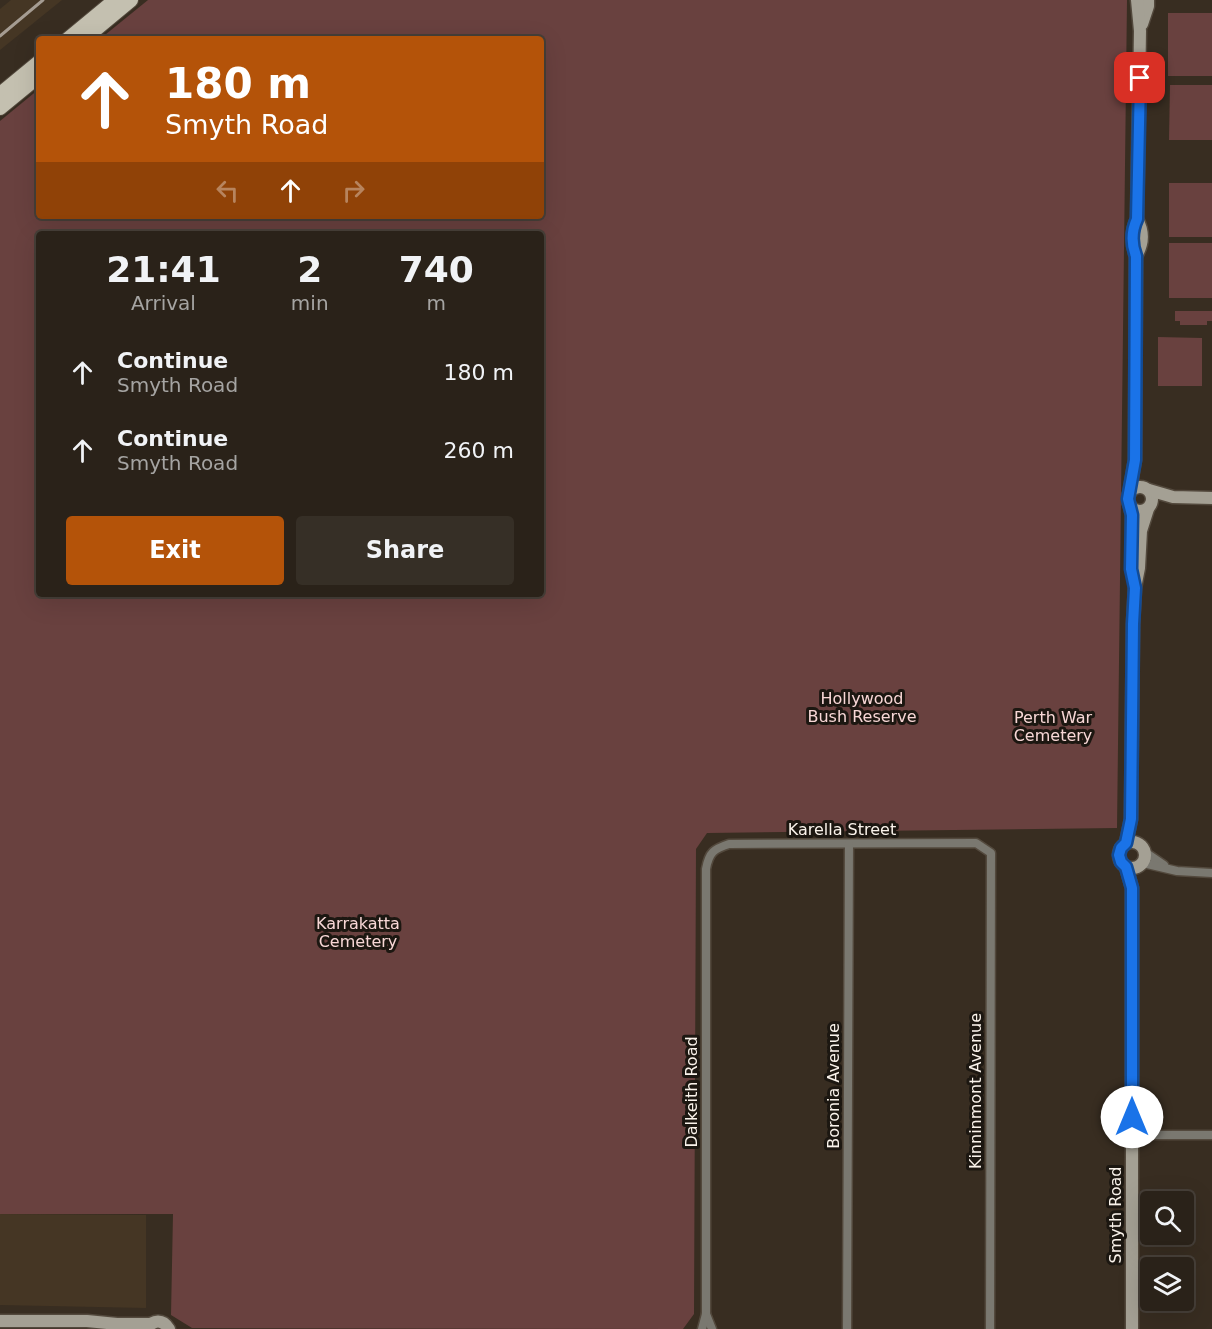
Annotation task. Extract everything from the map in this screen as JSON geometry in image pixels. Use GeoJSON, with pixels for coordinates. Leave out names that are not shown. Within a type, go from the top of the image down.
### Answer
{"type":"FeatureCollection","features":[{"type":"Feature","properties":{"kind":"main road"},"geometry":{"type":"LineString","coordinates":[[72,36],[115,0]]}},
{"type":"Feature","properties":{"kind":"main road"},"geometry":{"type":"LineString","coordinates":[[88,36],[131,0]]}},
{"type":"Feature","properties":{"kind":"main road"},"geometry":{"type":"LineString","coordinates":[[0,94],[36,64]]}},
{"type":"Feature","properties":{"kind":"main road"},"geometry":{"type":"LineString","coordinates":[[0,108],[36,78]]}},
{"type":"Feature","properties":{"kind":"street"},"geometry":{"type":"LineString","coordinates":[[1135,588],[1131,569],[1132,515],[1129,500],[1135,460],[1136,256],[1132,231],[1137,219],[1140,31],[1137,0]]}},
{"type":"Feature","properties":{"kind":"street"},"geometry":{"type":"LineString","coordinates":[[1140,31],[1148,0]]}},
{"type":"Feature","properties":{"kind":"street"},"geometry":{"type":"LineString","coordinates":[[1126,867],[1133,868],[1138,853],[1131,819],[1133,624],[1140,531],[1152,497],[1135,460]]}},
{"type":"Feature","properties":{"kind":"street"},"geometry":{"type":"LineString","coordinates":[[1129,500],[1133,489],[1140,486],[1173,497],[1212,498]]}},
{"type":"Feature","properties":{"kind":"street"},"geometry":{"type":"LineString","coordinates":[[1129,500],[1138,511],[1173,497]]}},
{"type":"Feature","properties":{"kind":"street","name":"Karella Street"},"geometry":{"type":"LineString","coordinates":[[706,869],[708,857],[716,849],[729,843],[976,843],[991,853]]}},
{"type":"Feature","properties":{"kind":"street","name":"Boronia Avenue"},"geometry":{"type":"LineString","coordinates":[[847,1329],[849,844]]}},
{"type":"Feature","properties":{"kind":"street","name":"Smyth Road"},"geometry":{"type":"LineString","coordinates":[[1132,888],[1126,867],[1119,855],[1121,848],[1138,853],[1132,888],[1132,1328]]}},
{"type":"Feature","properties":{"kind":"street","name":"Kinninmont Avenue"},"geometry":{"type":"LineString","coordinates":[[990,1329],[991,853]]}},
{"type":"Feature","properties":{"kind":"street"},"geometry":{"type":"LineString","coordinates":[[1138,853],[1177,871],[1212,873]]}},
{"type":"Feature","properties":{"kind":"street","name":"Dalkeith Road"},"geometry":{"type":"LineString","coordinates":[[702,1329],[706,1314],[706,869]]}},
{"type":"Feature","properties":{"kind":"street"},"geometry":{"type":"LineString","coordinates":[[1131,1135],[1212,1135]]}},
{"type":"Feature","properties":{"kind":"street","name":"Dalkeith Road"},"geometry":{"type":"LineString","coordinates":[[706,1314],[712,1329]]}},
{"type":"Feature","properties":{"kind":"street"},"geometry":{"type":"LineString","coordinates":[[0,1321],[87,1321],[148,1327],[155,1322],[160,1322],[169,1329]]}},
{"type":"Feature","properties":{"kind":"street"},"geometry":{"type":"LineString","coordinates":[[117,1324],[130,1329]]}},
{"type":"Feature","properties":{"kind":"shaded area"},"geometry":{"type":"Polygon","coordinates":[[[11,0],[62,0],[0,50],[0,9],[11,0]]]}},
{"type":"Feature","properties":{"kind":"shaded area"},"geometry":{"type":"Polygon","coordinates":[[[0,1214],[146,1215],[146,1308],[0,1305],[0,1214]]]}},
{"type":"Feature","properties":{"kind":"green space","name":"Karrakatta Cemetery"},"geometry":{"type":"Polygon","coordinates":[[[148,0],[1127,0],[1117,828],[707,833],[696,849],[694,1314],[683,1329],[192,1328],[171,1315],[173,1214],[0,1214],[0,121],[36,91],[36,219],[544,219],[544,36],[104,36],[148,0]]]}},
{"type":"Feature","properties":{"kind":"green space"},"geometry":{"type":"Polygon","coordinates":[[[1168,13],[1212,13],[1212,76],[1168,76],[1168,13]]]}},
{"type":"Feature","properties":{"kind":"green space"},"geometry":{"type":"Polygon","coordinates":[[[1170,85],[1212,85],[1212,140],[1169,140],[1170,85]]]}},
{"type":"Feature","properties":{"kind":"green space"},"geometry":{"type":"Polygon","coordinates":[[[1169,183],[1212,183],[1212,237],[1169,237],[1169,183]]]}},
{"type":"Feature","properties":{"kind":"green space"},"geometry":{"type":"Polygon","coordinates":[[[1169,243],[1212,243],[1212,298],[1169,298],[1169,243]]]}},
{"type":"Feature","properties":{"kind":"green space"},"geometry":{"type":"Polygon","coordinates":[[[1175,311],[1212,311],[1212,321],[1207,321],[1207,325],[1180,325],[1180,321],[1175,321],[1175,311]]]}},
{"type":"Feature","properties":{"kind":"green space"},"geometry":{"type":"Polygon","coordinates":[[[1158,337],[1202,338],[1202,386],[1158,386],[1158,337]]]}},
{"type":"Feature","properties":{"kind":"railway"},"geometry":{"type":"LineString","coordinates":[[0,36],[43,0]]}},
{"type":"Feature","properties":{"kind":"route"},"geometry":{"type":"LineString","coordinates":[[1132,1117],[1132,888],[1126,867],[1119,855],[1126,843],[1131,819],[1135,588],[1131,569],[1132,515],[1128,499],[1135,460],[1136,256],[1132,231],[1137,219],[1140,78]]}},
{"type":"Feature","properties":{"kind":"park label","name":"Hollywood Bush Reserve"},"geometry":{"type":"Point","coordinates":[862,707]}},
{"type":"Feature","properties":{"kind":"park label","name":"Perth War Cemetery"},"geometry":{"type":"Point","coordinates":[1053,726]}}]}
